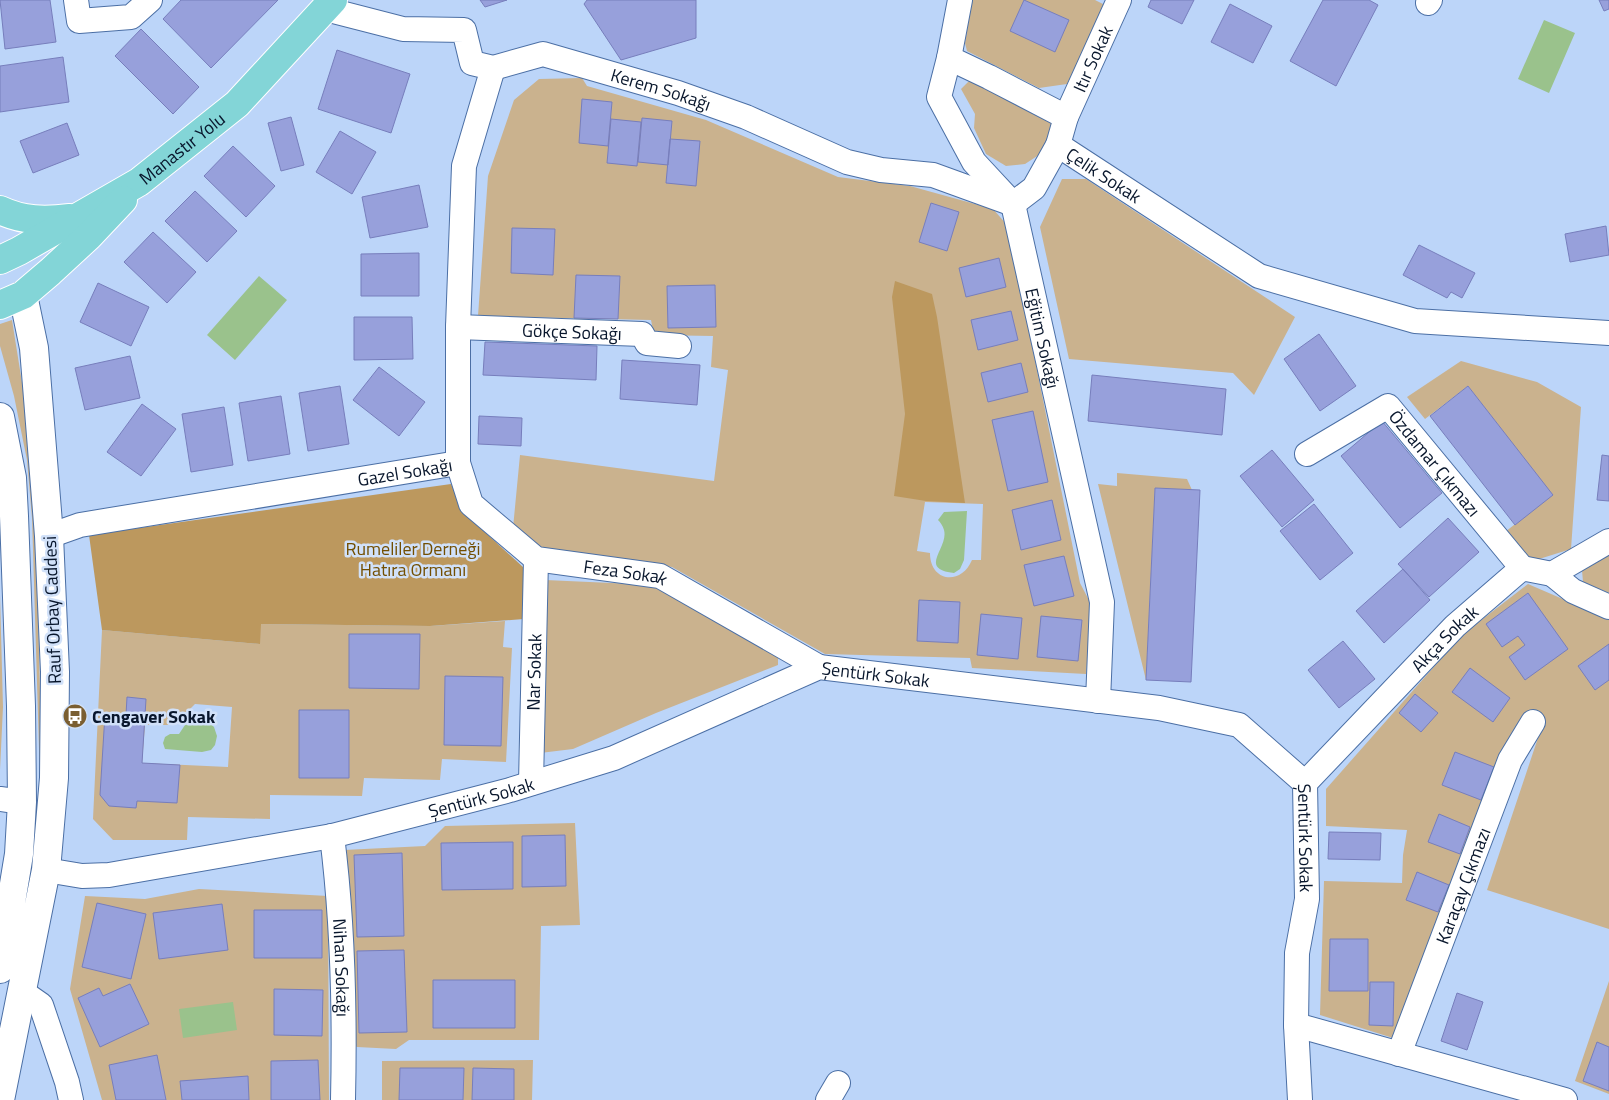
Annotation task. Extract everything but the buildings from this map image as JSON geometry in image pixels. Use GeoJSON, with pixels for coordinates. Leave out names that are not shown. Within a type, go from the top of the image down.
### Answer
{"type":"FeatureCollection","features":[{"type":"Feature","properties":{"kind":"main road","name":"Manastır Yolu"},"geometry":{"type":"LineString","coordinates":[[2,253],[82,227],[238,104],[329,4]]}},
{"type":"Feature","properties":{"kind":"main road"},"geometry":{"type":"LineString","coordinates":[[0,210],[16,217],[82,227]]}},
{"type":"Feature","properties":{"kind":"main road"},"geometry":{"type":"LineString","coordinates":[[11,300],[82,227]]}},
{"type":"Feature","properties":{"kind":"main road","name":"Rauf Orbay Caddesi"},"geometry":{"type":"LineString","coordinates":[[2,253],[11,300]]}},
{"type":"Feature","properties":{"kind":"street"},"geometry":{"type":"LineString","coordinates":[[76,0],[79,21],[131,17],[150,0]]}},
{"type":"Feature","properties":{"kind":"street"},"geometry":{"type":"LineString","coordinates":[[960,0],[949,58],[938,97],[974,162],[1013,204],[1034,188],[1058,145]]}},
{"type":"Feature","properties":{"kind":"street","name":"Itır Sokak"},"geometry":{"type":"LineString","coordinates":[[1066,117],[1119,0]]}},
{"type":"Feature","properties":{"kind":"street"},"geometry":{"type":"LineString","coordinates":[[329,4],[402,29],[464,30],[472,63],[493,68]]}},
{"type":"Feature","properties":{"kind":"street","name":"Kerem Sokağı"},"geometry":{"type":"LineString","coordinates":[[493,68],[543,54],[687,96],[746,118],[846,162],[882,170],[933,175],[1013,204]]}},
{"type":"Feature","properties":{"kind":"street"},"geometry":{"type":"LineString","coordinates":[[949,58],[1066,117]]}},
{"type":"Feature","properties":{"kind":"street","name":"Gazel Sokağı"},"geometry":{"type":"LineString","coordinates":[[49,536],[80,525],[458,463],[458,327],[464,166],[493,68]]}},
{"type":"Feature","properties":{"kind":"street","name":"Çelik Sokak"},"geometry":{"type":"LineString","coordinates":[[1066,117],[1058,145],[1259,276],[1415,321],[1609,333]]}},
{"type":"Feature","properties":{"kind":"street","name":"Eğitim Sokağı"},"geometry":{"type":"LineString","coordinates":[[1013,204],[1102,602],[1098,701]]}},
{"type":"Feature","properties":{"kind":"street"},"geometry":{"type":"LineString","coordinates":[[34,348],[36,317],[47,291],[82,227]]}},
{"type":"Feature","properties":{"kind":"street","name":"Rauf Orbay Caddesi"},"geometry":{"type":"LineString","coordinates":[[0,1100],[46,870],[54,778],[55,672],[49,536],[34,348],[11,300]]}},
{"type":"Feature","properties":{"kind":"street","name":"Gökçe Sokağı"},"geometry":{"type":"LineString","coordinates":[[458,327],[642,334],[647,343],[679,346]]}},
{"type":"Feature","properties":{"kind":"street","name":"Özdamar Çıkmazı"},"geometry":{"type":"LineString","coordinates":[[1307,454],[1388,406],[1522,568]]}},
{"type":"Feature","properties":{"kind":"street","name":"Rauf Orbay Caddesi"},"geometry":{"type":"LineString","coordinates":[[0,417],[12,478],[21,706],[11,801],[19,854],[0,968]]}},
{"type":"Feature","properties":{"kind":"street"},"geometry":{"type":"LineString","coordinates":[[458,463],[470,504],[536,559]]}},
{"type":"Feature","properties":{"kind":"street"},"geometry":{"type":"LineString","coordinates":[[1552,574],[1609,541]]}},
{"type":"Feature","properties":{"kind":"street","name":"Feza Sokak"},"geometry":{"type":"LineString","coordinates":[[536,559],[660,576],[819,667]]}},
{"type":"Feature","properties":{"kind":"street","name":"Nar Sokak"},"geometry":{"type":"LineString","coordinates":[[531,784],[536,559]]}},
{"type":"Feature","properties":{"kind":"street"},"geometry":{"type":"LineString","coordinates":[[1522,568],[1552,574],[1573,591],[1609,607]]}},
{"type":"Feature","properties":{"kind":"street","name":"Akça Sokak"},"geometry":{"type":"LineString","coordinates":[[1304,783],[1455,626],[1522,568]]}},
{"type":"Feature","properties":{"kind":"street","name":"Şentürk Sokak"},"geometry":{"type":"LineString","coordinates":[[46,870],[82,876],[109,875],[332,836],[531,784],[614,758],[819,667],[1159,708],[1239,725],[1304,783],[1307,899],[1297,953],[1296,1025],[1300,1100]]}},
{"type":"Feature","properties":{"kind":"street","name":"Karaçay Çıkmazı"},"geometry":{"type":"LineString","coordinates":[[1399,1054],[1510,760],[1533,722]]}},
{"type":"Feature","properties":{"kind":"street","name":"Nihan Sokağı"},"geometry":{"type":"LineString","coordinates":[[332,836],[338,890],[344,1054],[343,1100]]}},
{"type":"Feature","properties":{"kind":"street"},"geometry":{"type":"LineString","coordinates":[[21,991],[41,1005],[71,1100]]}},
{"type":"Feature","properties":{"kind":"street"},"geometry":{"type":"LineString","coordinates":[[1296,1025],[1565,1100]]}},
{"type":"Feature","properties":{"kind":"shaded area"},"geometry":{"type":"Polygon","coordinates":[[[972,0],[1095,0],[1105,5],[1067,84],[1039,88],[967,51],[965,43],[972,0]]]}},
{"type":"Feature","properties":{"kind":"shaded area"},"geometry":{"type":"Polygon","coordinates":[[[1544,20],[1575,33],[1549,93],[1518,79],[1544,20]]]}},
{"type":"Feature","properties":{"kind":"shaded area"},"geometry":{"type":"Polygon","coordinates":[[[973,77],[983,81],[1020,107],[1053,123],[1051,147],[1025,164],[1006,166],[986,154],[974,128],[975,114],[961,89],[973,77]]]}},
{"type":"Feature","properties":{"kind":"shaded area"},"geometry":{"type":"Polygon","coordinates":[[[582,78],[587,86],[706,120],[838,177],[910,186],[993,209],[1008,226],[1080,583],[1092,606],[1086,674],[972,668],[970,658],[825,654],[672,567],[540,547],[513,528],[520,455],[714,481],[728,370],[711,367],[713,336],[654,335],[651,320],[478,316],[488,176],[514,100],[539,79],[582,78]],[[925,502],[917,551],[930,553],[931,563],[940,575],[954,577],[961,574],[972,560],[981,560],[983,504],[925,502]]]}},
{"type":"Feature","properties":{"kind":"shaded area"},"geometry":{"type":"Polygon","coordinates":[[[1062,179],[1086,179],[1295,317],[1254,395],[1233,373],[1069,359],[1040,227],[1062,179]]]}},
{"type":"Feature","properties":{"kind":"shaded area"},"geometry":{"type":"Polygon","coordinates":[[[259,276],[287,300],[235,360],[207,335],[259,276]]]}},
{"type":"Feature","properties":{"kind":"shaded area"},"geometry":{"type":"Polygon","coordinates":[[[12,320],[27,414],[36,518],[42,781],[40,781],[32,518],[27,460],[14,396],[0,346],[0,324],[12,320]]]}},
{"type":"Feature","properties":{"kind":"shaded area"},"geometry":{"type":"Polygon","coordinates":[[[1461,361],[1537,382],[1581,407],[1571,549],[1536,560],[1520,552],[1505,532],[1552,495],[1468,386],[1425,419],[1407,397],[1461,361]]]}},
{"type":"Feature","properties":{"kind":"shaded area"},"geometry":{"type":"Polygon","coordinates":[[[1117,473],[1187,479],[1192,490],[1155,488],[1146,680],[1098,484],[1117,486],[1117,473]]]}},
{"type":"Feature","properties":{"kind":"shaded area"},"geometry":{"type":"Polygon","coordinates":[[[967,511],[964,560],[960,569],[954,573],[943,571],[936,562],[944,537],[944,529],[938,520],[944,512],[967,511]]]}},
{"type":"Feature","properties":{"kind":"shaded area"},"geometry":{"type":"Polygon","coordinates":[[[1609,553],[1609,593],[1583,582],[1582,570],[1609,553]]]}},
{"type":"Feature","properties":{"kind":"shaded area"},"geometry":{"type":"Polygon","coordinates":[[[545,580],[656,585],[778,656],[778,665],[656,713],[573,749],[540,753],[545,580]]]}},
{"type":"Feature","properties":{"kind":"shaded area"},"geometry":{"type":"Polygon","coordinates":[[[1528,584],[1609,619],[1609,929],[1487,890],[1543,723],[1532,712],[1393,1038],[1320,1015],[1324,881],[1402,883],[1403,855],[1407,830],[1326,826],[1326,789],[1462,635],[1528,584]]]}},
{"type":"Feature","properties":{"kind":"shaded area"},"geometry":{"type":"Polygon","coordinates":[[[0,595],[3,707],[0,770],[0,595]]]}},
{"type":"Feature","properties":{"kind":"shaded area"},"geometry":{"type":"Polygon","coordinates":[[[505,621],[503,647],[512,648],[506,762],[442,759],[440,780],[364,778],[362,796],[270,795],[270,819],[188,817],[187,840],[113,840],[93,819],[102,630],[259,644],[260,624],[430,626],[505,621]],[[195,704],[174,725],[145,725],[142,763],[228,767],[232,707],[195,704]]]}},
{"type":"Feature","properties":{"kind":"shaded area"},"geometry":{"type":"Polygon","coordinates":[[[194,717],[207,720],[214,727],[217,736],[215,745],[211,750],[202,752],[165,749],[163,743],[165,737],[170,734],[179,734],[189,719],[194,717]]]}},
{"type":"Feature","properties":{"kind":"shaded area"},"geometry":{"type":"Polygon","coordinates":[[[575,823],[580,925],[541,926],[539,1040],[409,1040],[396,1049],[357,1047],[351,1043],[344,850],[425,846],[445,826],[575,823]]]}},
{"type":"Feature","properties":{"kind":"shaded area"},"geometry":{"type":"Polygon","coordinates":[[[199,889],[328,896],[329,1100],[102,1100],[70,989],[85,896],[145,899],[199,889]]]}},
{"type":"Feature","properties":{"kind":"shaded area"},"geometry":{"type":"Polygon","coordinates":[[[1609,981],[1609,1094],[1575,1081],[1609,981]]]}},
{"type":"Feature","properties":{"kind":"shaded area"},"geometry":{"type":"Polygon","coordinates":[[[233,1002],[237,1030],[183,1038],[179,1009],[233,1002]]]}},
{"type":"Feature","properties":{"kind":"shaded area"},"geometry":{"type":"Polygon","coordinates":[[[533,1060],[532,1100],[382,1100],[382,1061],[533,1060]]]}},
{"type":"Feature","properties":{"kind":"green space"},"geometry":{"type":"Polygon","coordinates":[[[895,281],[932,294],[965,503],[926,501],[894,496],[905,414],[892,297],[895,281]]]}},
{"type":"Feature","properties":{"kind":"green space","name":"Rumeliler Derneği Hatıra Ormanı"},"geometry":{"type":"Polygon","coordinates":[[[451,484],[463,512],[524,568],[524,619],[430,626],[261,624],[260,644],[102,630],[89,535],[451,484]]]}},
{"type":"Feature","properties":{"kind":"place","name":"Cengaver Sokak"},"geometry":{"type":"Point","coordinates":[75,716]}}]}
